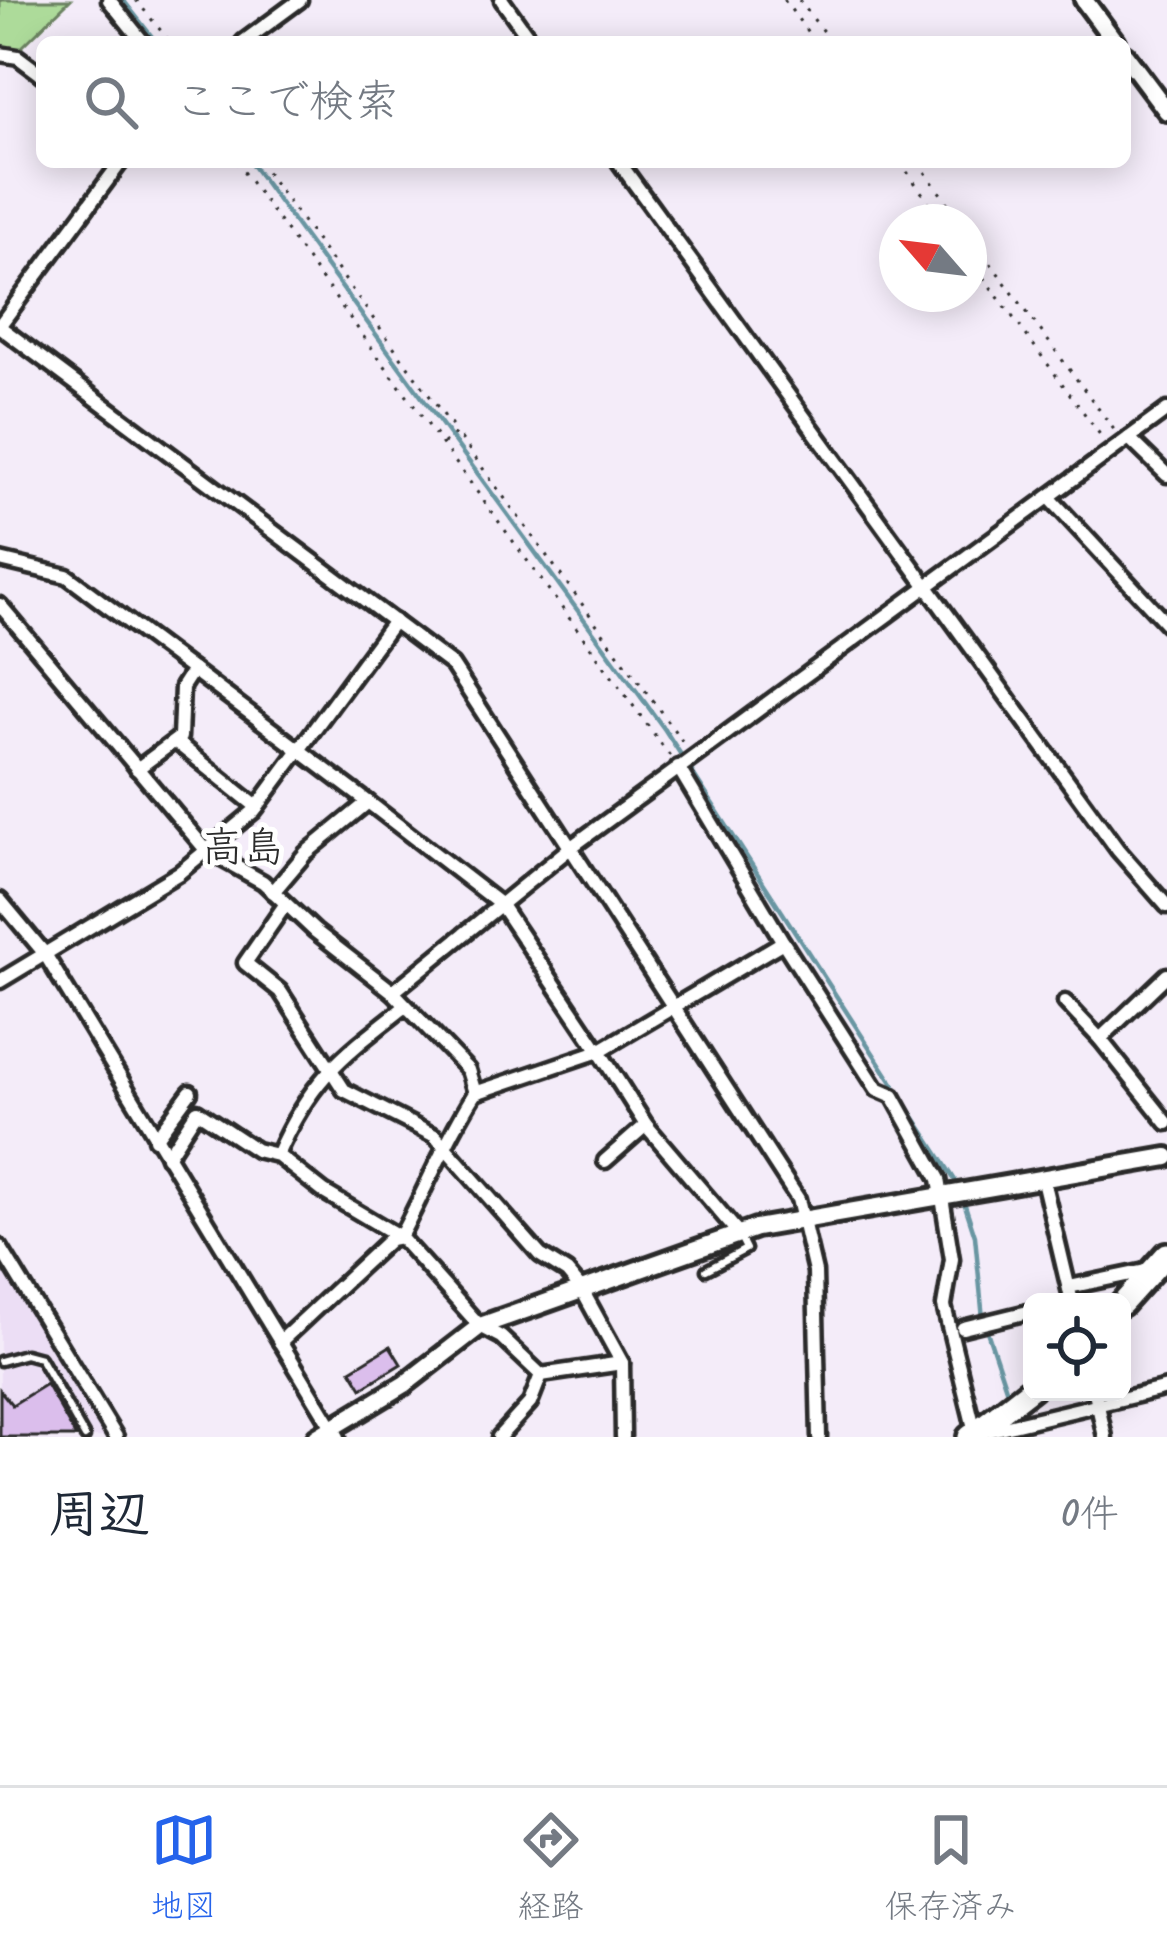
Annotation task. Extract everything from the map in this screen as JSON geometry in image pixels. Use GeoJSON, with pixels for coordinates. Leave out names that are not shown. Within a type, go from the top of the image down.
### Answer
{"type":"FeatureCollection","features":[{"type":"Feature","properties":{"kind":"highway"},"geometry":{"type":"LineString","coordinates":[[1131,1295],[1163,1263]]}},
{"type":"Feature","properties":{"kind":"highway"},"geometry":{"type":"LineString","coordinates":[[974,1435],[1023,1395]]}},
{"type":"Feature","properties":{"kind":"street"},"geometry":{"type":"LineString","coordinates":[[110,0],[138,36]]}},
{"type":"Feature","properties":{"kind":"street"},"geometry":{"type":"LineString","coordinates":[[251,36],[300,0]]}},
{"type":"Feature","properties":{"kind":"street"},"geometry":{"type":"LineString","coordinates":[[502,0],[528,36]]}},
{"type":"Feature","properties":{"kind":"street"},"geometry":{"type":"LineString","coordinates":[[1084,0],[1111,36]]}},
{"type":"Feature","properties":{"kind":"street"},"geometry":{"type":"LineString","coordinates":[[0,54],[18,57],[36,70]]}},
{"type":"Feature","properties":{"kind":"street"},"geometry":{"type":"LineString","coordinates":[[1131,64],[1167,111]]}},
{"type":"Feature","properties":{"kind":"street"},"geometry":{"type":"LineString","coordinates":[[117,168],[0,326],[452,665],[798,1199],[815,1272],[819,1437]]}},
{"type":"Feature","properties":{"kind":"street"},"geometry":{"type":"LineString","coordinates":[[623,168],[1118,850],[1167,906]]}},
{"type":"Feature","properties":{"kind":"street"},"geometry":{"type":"LineString","coordinates":[[393,992],[570,848],[1167,410]]}},
{"type":"Feature","properties":{"kind":"street"},"geometry":{"type":"LineString","coordinates":[[1121,443],[1167,475]]}},
{"type":"Feature","properties":{"kind":"street"},"geometry":{"type":"LineString","coordinates":[[1049,497],[1167,624]]}},
{"type":"Feature","properties":{"kind":"street"},"geometry":{"type":"LineString","coordinates":[[0,560],[67,576],[500,905],[646,1125],[739,1234]]}},
{"type":"Feature","properties":{"kind":"street"},"geometry":{"type":"LineString","coordinates":[[0,605],[206,850],[273,892],[393,992],[468,1070],[475,1093]]}},
{"type":"Feature","properties":{"kind":"street"},"geometry":{"type":"LineString","coordinates":[[0,981],[179,873],[257,807],[394,621]]}},
{"type":"Feature","properties":{"kind":"street"},"geometry":{"type":"LineString","coordinates":[[137,769],[176,742],[184,719],[182,687],[193,670]]}},
{"type":"Feature","properties":{"kind":"street"},"geometry":{"type":"LineString","coordinates":[[176,742],[257,807]]}},
{"type":"Feature","properties":{"kind":"street"},"geometry":{"type":"LineString","coordinates":[[678,767],[783,942],[877,1089],[892,1096],[939,1179],[952,1259],[944,1306],[974,1435],[1085,1401]]}},
{"type":"Feature","properties":{"kind":"street"},"geometry":{"type":"LineString","coordinates":[[273,892],[306,853],[368,802]]}},
{"type":"Feature","properties":{"kind":"street"},"geometry":{"type":"LineString","coordinates":[[0,900],[45,955],[280,1342],[329,1434],[480,1326],[739,1234],[804,1217],[1167,1157]]}},
{"type":"Feature","properties":{"kind":"street"},"geometry":{"type":"LineString","coordinates":[[285,905],[244,963],[280,991],[344,1090],[435,1136],[540,1256],[567,1272],[582,1290],[622,1363],[623,1437]]}},
{"type":"Feature","properties":{"kind":"street"},"geometry":{"type":"LineString","coordinates":[[400,1237],[447,1151],[449,1132],[475,1093],[599,1051],[674,1011],[783,942]]}},
{"type":"Feature","properties":{"kind":"street"},"geometry":{"type":"LineString","coordinates":[[1100,1039],[1167,975]]}},
{"type":"Feature","properties":{"kind":"street"},"geometry":{"type":"LineString","coordinates":[[1066,1002],[1167,1123]]}},
{"type":"Feature","properties":{"kind":"street"},"geometry":{"type":"LineString","coordinates":[[277,1156],[301,1102],[329,1068],[406,1006]]}},
{"type":"Feature","properties":{"kind":"street"},"geometry":{"type":"LineString","coordinates":[[155,1139],[190,1092]]}},
{"type":"Feature","properties":{"kind":"street"},"geometry":{"type":"LineString","coordinates":[[167,1156],[196,1111],[256,1150],[277,1156],[324,1192],[400,1237],[480,1326],[501,1336],[541,1375]]}},
{"type":"Feature","properties":{"kind":"street"},"geometry":{"type":"LineString","coordinates":[[605,1161],[646,1125]]}},
{"type":"Feature","properties":{"kind":"street"},"geometry":{"type":"LineString","coordinates":[[1043,1180],[1070,1293]]}},
{"type":"Feature","properties":{"kind":"street"},"geometry":{"type":"LineString","coordinates":[[280,1342],[390,1239],[400,1237]]}},
{"type":"Feature","properties":{"kind":"street"},"geometry":{"type":"LineString","coordinates":[[0,1246],[116,1437]]}},
{"type":"Feature","properties":{"kind":"street"},"geometry":{"type":"LineString","coordinates":[[1084,1293],[1163,1263]]}},
{"type":"Feature","properties":{"kind":"street"},"geometry":{"type":"LineString","coordinates":[[963,1328],[1023,1313]]}},
{"type":"Feature","properties":{"kind":"street"},"geometry":{"type":"LineString","coordinates":[[541,1375],[622,1363]]}},
{"type":"Feature","properties":{"kind":"street"},"geometry":{"type":"LineString","coordinates":[[499,1437],[530,1403],[541,1375]]}},
{"type":"Feature","properties":{"kind":"street"},"geometry":{"type":"LineString","coordinates":[[1131,1393],[1167,1388]]}},
{"type":"Feature","properties":{"kind":"street"},"geometry":{"type":"LineString","coordinates":[[1097,1401],[1105,1437]]}},
{"type":"Feature","properties":{"kind":"lane"},"geometry":{"type":"LineString","coordinates":[[706,1270],[746,1249],[739,1234]]}},
{"type":"Feature","properties":{"kind":"lane"},"geometry":{"type":"LineString","coordinates":[[0,1361],[26,1354],[40,1358],[86,1437]]}},
{"type":"Feature","properties":{"kind":"path"},"geometry":{"type":"LineString","coordinates":[[136,0],[165,36]]}},
{"type":"Feature","properties":{"kind":"path"},"geometry":{"type":"LineString","coordinates":[[784,0],[810,36]]}},
{"type":"Feature","properties":{"kind":"path"},"geometry":{"type":"LineString","coordinates":[[799,0],[826,36]]}},
{"type":"Feature","properties":{"kind":"path"},"geometry":{"type":"LineString","coordinates":[[240,168],[678,767]]}},
{"type":"Feature","properties":{"kind":"path"},"geometry":{"type":"LineString","coordinates":[[263,168],[693,756]]}},
{"type":"Feature","properties":{"kind":"path"},"geometry":{"type":"LineString","coordinates":[[904,168],[930,204]]}},
{"type":"Feature","properties":{"kind":"path"},"geometry":{"type":"LineString","coordinates":[[922,168],[948,204]]}},
{"type":"Feature","properties":{"kind":"path"},"geometry":{"type":"LineString","coordinates":[[987,259],[1121,443]]}},
{"type":"Feature","properties":{"kind":"path"},"geometry":{"type":"LineString","coordinates":[[987,280],[1121,443]]}},
{"type":"Feature","properties":{"kind":"path"},"geometry":{"type":"LineString","coordinates":[[443,443],[457,433]]}},
{"type":"Feature","properties":{"kind":"shaded area"},"geometry":{"type":"Polygon","coordinates":[[[8,1271],[110,1437],[0,1437],[0,1276],[8,1271]]]}},
{"type":"Feature","properties":{"kind":"green space"},"geometry":{"type":"Polygon","coordinates":[[[0,0],[70,0],[20,49],[0,46],[0,0]]]}},
{"type":"Feature","properties":{"kind":"building"},"geometry":{"type":"Polygon","coordinates":[[[390,1346],[401,1364],[362,1388],[351,1370],[390,1346]]]}},
{"type":"Feature","properties":{"kind":"building"},"geometry":{"type":"Polygon","coordinates":[[[46,1384],[76,1437],[0,1437],[0,1390],[12,1405],[46,1384]]]}},
{"type":"Feature","properties":{"kind":"waterway"},"geometry":{"type":"LineString","coordinates":[[123,0],[151,36]]}},
{"type":"Feature","properties":{"kind":"waterway"},"geometry":{"type":"LineString","coordinates":[[254,168],[665,730],[960,1188]]}},
{"type":"Feature","properties":{"kind":"waterway"},"geometry":{"type":"LineString","coordinates":[[963,1199],[975,1236],[983,1319],[1009,1397]]}},
{"type":"Feature","properties":{"kind":"district","name":"高島"},"geometry":{"type":"Point","coordinates":[243,846]}}]}
